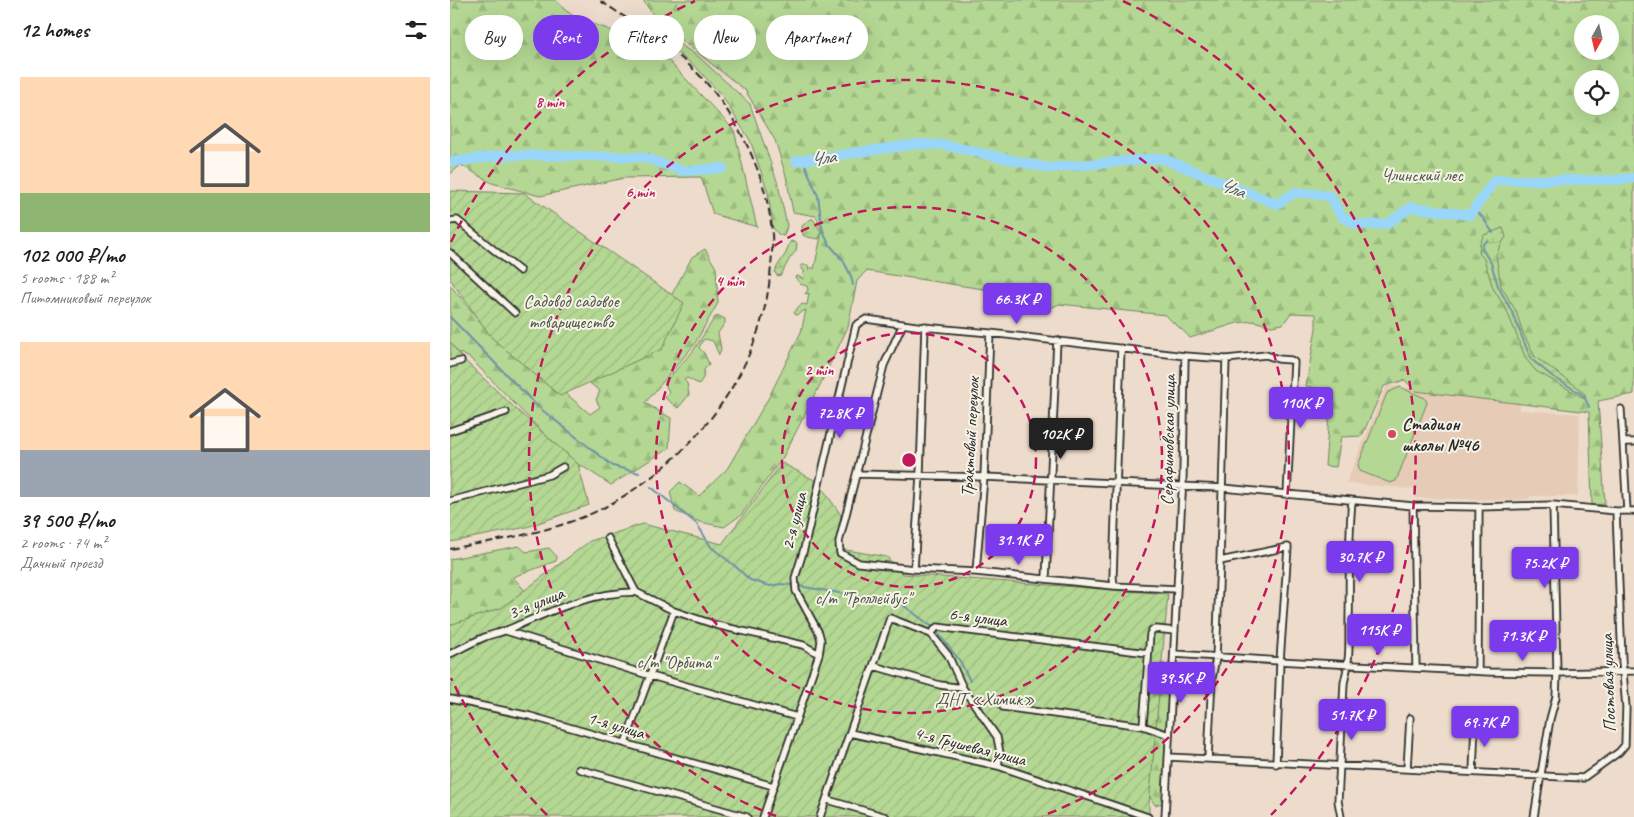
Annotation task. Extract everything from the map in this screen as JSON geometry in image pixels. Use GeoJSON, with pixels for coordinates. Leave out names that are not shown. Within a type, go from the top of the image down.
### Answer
{"type":"FeatureCollection","features":[{"type":"Feature","properties":{"kind":"street"},"geometry":{"type":"LineString","coordinates":[[450,221],[457,220],[520,271]]}},
{"type":"Feature","properties":{"kind":"street"},"geometry":{"type":"LineString","coordinates":[[450,253],[515,314]]}},
{"type":"Feature","properties":{"kind":"street","name":"Серафимовская улица"},"geometry":{"type":"LineString","coordinates":[[856,325],[866,318],[903,324],[990,332],[1185,356],[1182,487],[1165,817]]}},
{"type":"Feature","properties":{"kind":"street"},"geometry":{"type":"LineString","coordinates":[[903,324],[884,366],[839,542],[840,553],[859,563],[914,569],[976,572],[1114,586],[1177,589]]}},
{"type":"Feature","properties":{"kind":"street","name":"2-я улица"},"geometry":{"type":"LineString","coordinates":[[764,817],[822,641],[796,591],[795,578],[804,549],[856,325]]}},
{"type":"Feature","properties":{"kind":"street"},"geometry":{"type":"LineString","coordinates":[[914,569],[920,475],[925,326]]}},
{"type":"Feature","properties":{"kind":"street","name":"Трактовый переулок"},"geometry":{"type":"LineString","coordinates":[[976,572],[984,477],[990,332]]}},
{"type":"Feature","properties":{"kind":"street"},"geometry":{"type":"LineString","coordinates":[[1046,579],[1056,340]]}},
{"type":"Feature","properties":{"kind":"street"},"geometry":{"type":"LineString","coordinates":[[1114,586],[1121,348]]}},
{"type":"Feature","properties":{"kind":"street"},"geometry":{"type":"LineString","coordinates":[[1185,356],[1226,359],[1266,355],[1294,362],[1287,495]]}},
{"type":"Feature","properties":{"kind":"street"},"geometry":{"type":"LineString","coordinates":[[1208,760],[1212,678],[1216,658],[1226,359]]}},
{"type":"Feature","properties":{"kind":"street"},"geometry":{"type":"LineString","coordinates":[[450,364],[460,361]]}},
{"type":"Feature","properties":{"kind":"street"},"geometry":{"type":"LineString","coordinates":[[1621,409],[1626,511]]}},
{"type":"Feature","properties":{"kind":"street"},"geometry":{"type":"LineString","coordinates":[[450,431],[506,412]]}},
{"type":"Feature","properties":{"kind":"street"},"geometry":{"type":"LineString","coordinates":[[1624,442],[1634,442]]}},
{"type":"Feature","properties":{"kind":"street"},"geometry":{"type":"LineString","coordinates":[[450,501],[549,475],[563,467]]}},
{"type":"Feature","properties":{"kind":"street"},"geometry":{"type":"LineString","coordinates":[[857,474],[984,477],[1223,488],[1413,506],[1553,505],[1634,511]]}},
{"type":"Feature","properties":{"kind":"street"},"geometry":{"type":"LineString","coordinates":[[1340,817],[1338,801],[1344,683],[1349,665],[1349,534],[1352,501]]}},
{"type":"Feature","properties":{"kind":"street"},"geometry":{"type":"LineString","coordinates":[[1534,817],[1550,719],[1556,697],[1553,505]]}},
{"type":"Feature","properties":{"kind":"street"},"geometry":{"type":"LineString","coordinates":[[1413,506],[1416,668]]}},
{"type":"Feature","properties":{"kind":"street"},"geometry":{"type":"LineString","coordinates":[[1478,671],[1479,507]]}},
{"type":"Feature","properties":{"kind":"street","name":"Постовая улица"},"geometry":{"type":"LineString","coordinates":[[1168,758],[1583,778],[1622,749],[1625,744],[1626,707],[1616,511]]}},
{"type":"Feature","properties":{"kind":"street"},"geometry":{"type":"LineString","coordinates":[[608,538],[636,592],[674,611],[716,624],[803,645],[819,654]]}},
{"type":"Feature","properties":{"kind":"street"},"geometry":{"type":"LineString","coordinates":[[1220,561],[1288,546],[1279,661],[1276,764]]}},
{"type":"Feature","properties":{"kind":"street","name":"3-я улица"},"geometry":{"type":"LineString","coordinates":[[450,654],[485,637],[506,631],[538,616],[605,594],[636,592]]}},
{"type":"Feature","properties":{"kind":"street"},"geometry":{"type":"LineString","coordinates":[[626,742],[674,611]]}},
{"type":"Feature","properties":{"kind":"street"},"geometry":{"type":"LineString","coordinates":[[820,817],[828,800],[890,618],[930,634]]}},
{"type":"Feature","properties":{"kind":"street","name":"6-я улица"},"geometry":{"type":"LineString","coordinates":[[998,766],[1000,753],[997,737],[963,688],[948,654],[930,634],[938,627],[1148,653]]}},
{"type":"Feature","properties":{"kind":"street"},"geometry":{"type":"LineString","coordinates":[[1143,726],[1150,634],[1152,630],[1156,629],[1175,631]]}},
{"type":"Feature","properties":{"kind":"street"},"geometry":{"type":"LineString","coordinates":[[506,631],[651,676],[797,717]]}},
{"type":"Feature","properties":{"kind":"street"},"geometry":{"type":"LineString","coordinates":[[1174,654],[1216,658],[1478,671],[1557,673],[1634,671]]}},
{"type":"Feature","properties":{"kind":"street"},"geometry":{"type":"LineString","coordinates":[[874,666],[940,685],[963,688]]}},
{"type":"Feature","properties":{"kind":"street","name":"1-я улица"},"geometry":{"type":"LineString","coordinates":[[450,699],[530,716],[626,742],[773,786]]}},
{"type":"Feature","properties":{"kind":"street"},"geometry":{"type":"LineString","coordinates":[[1003,707],[1143,726],[1169,735]]}},
{"type":"Feature","properties":{"kind":"street"},"geometry":{"type":"LineString","coordinates":[[1407,769],[1410,718]]}},
{"type":"Feature","properties":{"kind":"street"},"geometry":{"type":"LineString","coordinates":[[1473,772],[1475,724]]}},
{"type":"Feature","properties":{"kind":"street","name":"4-я Грушевая улица"},"geometry":{"type":"LineString","coordinates":[[850,733],[998,766],[1148,817]]}},
{"type":"Feature","properties":{"kind":"street"},"geometry":{"type":"LineString","coordinates":[[579,769],[747,817]]}},
{"type":"Feature","properties":{"kind":"street"},"geometry":{"type":"LineString","coordinates":[[828,800],[886,817]]}},
{"type":"Feature","properties":{"kind":"shaded area"},"geometry":{"type":"Polygon","coordinates":[[[1387,385],[1520,402],[1520,410],[1580,414],[1578,496],[1530,496],[1529,499],[1512,500],[1415,498],[1414,489],[1346,483],[1387,385]]]}},
{"type":"Feature","properties":{"kind":"green space"},"geometry":{"type":"Polygon","coordinates":[[[450,0],[556,0],[572,15],[533,15],[533,60],[599,60],[599,26],[609,30],[609,60],[668,60],[734,130],[757,227],[713,214],[701,177],[624,178],[540,196],[492,183],[461,165],[450,174],[450,0]]]}},
{"type":"Feature","properties":{"kind":"green space","name":"Члинский лес"},"geometry":{"type":"Polygon","coordinates":[[[643,0],[1634,0],[1634,394],[1598,401],[1605,504],[1592,505],[1589,412],[1415,391],[1405,380],[1384,386],[1362,436],[1341,437],[1336,467],[1325,466],[1331,391],[1306,386],[1316,328],[1316,314],[1291,313],[1283,324],[1272,326],[1253,321],[1237,323],[1190,338],[1166,315],[1059,304],[1040,313],[1009,293],[866,271],[857,281],[848,327],[818,389],[783,457],[741,515],[724,527],[700,522],[675,511],[670,492],[680,482],[699,496],[727,469],[769,397],[801,332],[806,310],[796,315],[794,313],[799,306],[807,305],[809,293],[805,294],[808,290],[807,286],[800,284],[795,277],[798,276],[803,279],[804,277],[802,274],[805,272],[801,269],[801,265],[808,265],[809,270],[811,267],[814,269],[822,232],[816,216],[793,212],[786,176],[775,140],[745,90],[707,60],[756,60],[756,15],[694,15],[694,50],[684,42],[684,15],[653,15],[643,0]]]}},
{"type":"Feature","properties":{"kind":"green space"},"geometry":{"type":"Polygon","coordinates":[[[684,47],[694,54],[694,60],[702,60],[750,104],[778,184],[787,226],[784,236],[779,235],[773,228],[768,192],[750,140],[722,96],[698,69],[684,58],[684,47]]]}},
{"type":"Feature","properties":{"kind":"green space","name":"Садовод садовое товарищество"},"geometry":{"type":"Polygon","coordinates":[[[450,191],[524,193],[684,303],[662,349],[560,396],[492,338],[450,279],[450,191]]]}},
{"type":"Feature","properties":{"kind":"green space"},"geometry":{"type":"Polygon","coordinates":[[[813,219],[821,232],[819,239],[803,235],[802,226],[813,219]]]}},
{"type":"Feature","properties":{"kind":"green space"},"geometry":{"type":"Polygon","coordinates":[[[1503,228],[1506,237],[1496,255],[1501,286],[1516,311],[1523,333],[1535,357],[1576,386],[1586,395],[1584,398],[1536,371],[1526,359],[1507,311],[1493,288],[1484,259],[1479,253],[1480,243],[1484,235],[1503,228]]]}},
{"type":"Feature","properties":{"kind":"green space"},"geometry":{"type":"Polygon","coordinates":[[[791,241],[797,243],[796,251],[781,275],[777,276],[776,269],[791,241]]]}},
{"type":"Feature","properties":{"kind":"green space"},"geometry":{"type":"Polygon","coordinates":[[[705,249],[716,268],[718,303],[694,345],[645,403],[671,418],[669,448],[611,485],[582,466],[570,465],[562,452],[470,358],[450,347],[450,285],[493,337],[544,375],[590,414],[600,407],[596,400],[600,391],[582,377],[666,305],[692,257],[705,249]]]}},
{"type":"Feature","properties":{"kind":"green space"},"geometry":{"type":"Polygon","coordinates":[[[719,316],[725,319],[725,323],[718,333],[721,349],[719,355],[713,341],[705,339],[702,341],[699,348],[704,353],[709,364],[704,370],[703,378],[699,384],[687,378],[684,380],[687,383],[689,395],[678,408],[665,398],[669,392],[665,382],[693,351],[715,317],[719,316]]]}},
{"type":"Feature","properties":{"kind":"green space"},"geometry":{"type":"Polygon","coordinates":[[[450,342],[462,358],[578,464],[589,505],[527,527],[450,542],[450,342]]]}},
{"type":"Feature","properties":{"kind":"green space","name":"Стадион школы №46"},"geometry":{"type":"Polygon","coordinates":[[[1400,387],[1425,398],[1427,403],[1396,481],[1390,483],[1360,471],[1358,465],[1387,393],[1400,387]]]}},
{"type":"Feature","properties":{"kind":"green space"},"geometry":{"type":"Polygon","coordinates":[[[782,463],[818,482],[841,515],[835,548],[887,557],[903,574],[1168,594],[1149,817],[450,817],[450,625],[501,608],[590,541],[643,524],[722,544],[782,463]]]}},
{"type":"Feature","properties":{"kind":"green space"},"geometry":{"type":"Polygon","coordinates":[[[519,546],[526,552],[549,548],[557,557],[556,561],[513,577],[527,593],[502,609],[450,631],[450,559],[519,546]]]}},
{"type":"Feature","properties":{"kind":"green space"},"geometry":{"type":"Polygon","coordinates":[[[1158,662],[1170,666],[1172,670],[1165,802],[1155,805],[1145,789],[1158,662]]]}},
{"type":"Feature","properties":{"kind":"waterway","name":"Чла"},"geometry":{"type":"LineString","coordinates":[[796,161],[917,144],[945,145],[1048,168],[1161,158],[1277,204],[1296,192],[1330,196],[1342,217],[1358,225],[1387,224],[1411,207],[1470,215],[1495,180],[1614,180],[1634,178]]}},
{"type":"Feature","properties":{"kind":"waterway","name":"Чла"},"geometry":{"type":"LineString","coordinates":[[450,162],[505,155],[643,157],[683,171],[723,168]]}},
{"type":"Feature","properties":{"kind":"waterway"},"geometry":{"type":"LineString","coordinates":[[803,160],[818,196],[825,236],[829,244],[843,260],[853,285]]}},
{"type":"Feature","properties":{"kind":"waterway"},"geometry":{"type":"LineString","coordinates":[[1475,209],[1493,233]]}},
{"type":"Feature","properties":{"kind":"waterway"},"geometry":{"type":"LineString","coordinates":[[1488,240],[1483,244],[1482,249],[1491,263],[1498,286],[1512,312],[1531,359],[1552,376],[1584,396],[1589,407]]}},
{"type":"Feature","properties":{"kind":"waterway"},"geometry":{"type":"LineString","coordinates":[[450,317],[537,406],[613,466],[639,473]]}},
{"type":"Feature","properties":{"kind":"waterway"},"geometry":{"type":"LineString","coordinates":[[651,487],[697,524],[711,547],[750,580],[770,586],[780,584],[792,585]]}},
{"type":"Feature","properties":{"kind":"waterway"},"geometry":{"type":"LineString","coordinates":[[798,586],[903,605],[931,626]]}},
{"type":"Feature","properties":{"kind":"waterway"},"geometry":{"type":"LineString","coordinates":[[937,632],[960,661],[970,681]]}},
{"type":"Feature","properties":{"kind":"railway"},"geometry":{"type":"LineString","coordinates":[[450,549],[529,534],[568,523],[605,507],[636,488],[664,467],[690,442],[713,415],[733,386],[749,354],[761,320],[769,285],[772,233],[766,196],[746,143],[728,111],[705,81],[691,67],[647,32],[599,0]]}},
{"type":"Feature","properties":{"kind":"place","name":"Стадион школы №46"},"geometry":{"type":"Point","coordinates":[1392,434]}},
{"type":"Feature","properties":{"kind":"park label","name":"с/т \"Троллейбус\""},"geometry":{"type":"Point","coordinates":[863,598]}},
{"type":"Feature","properties":{"kind":"park label","name":"с/т \"Орбита\""},"geometry":{"type":"Point","coordinates":[676,662]}},
{"type":"Feature","properties":{"kind":"park label","name":"ДНТ «Химик»"},"geometry":{"type":"Point","coordinates":[985,699]}}]}
